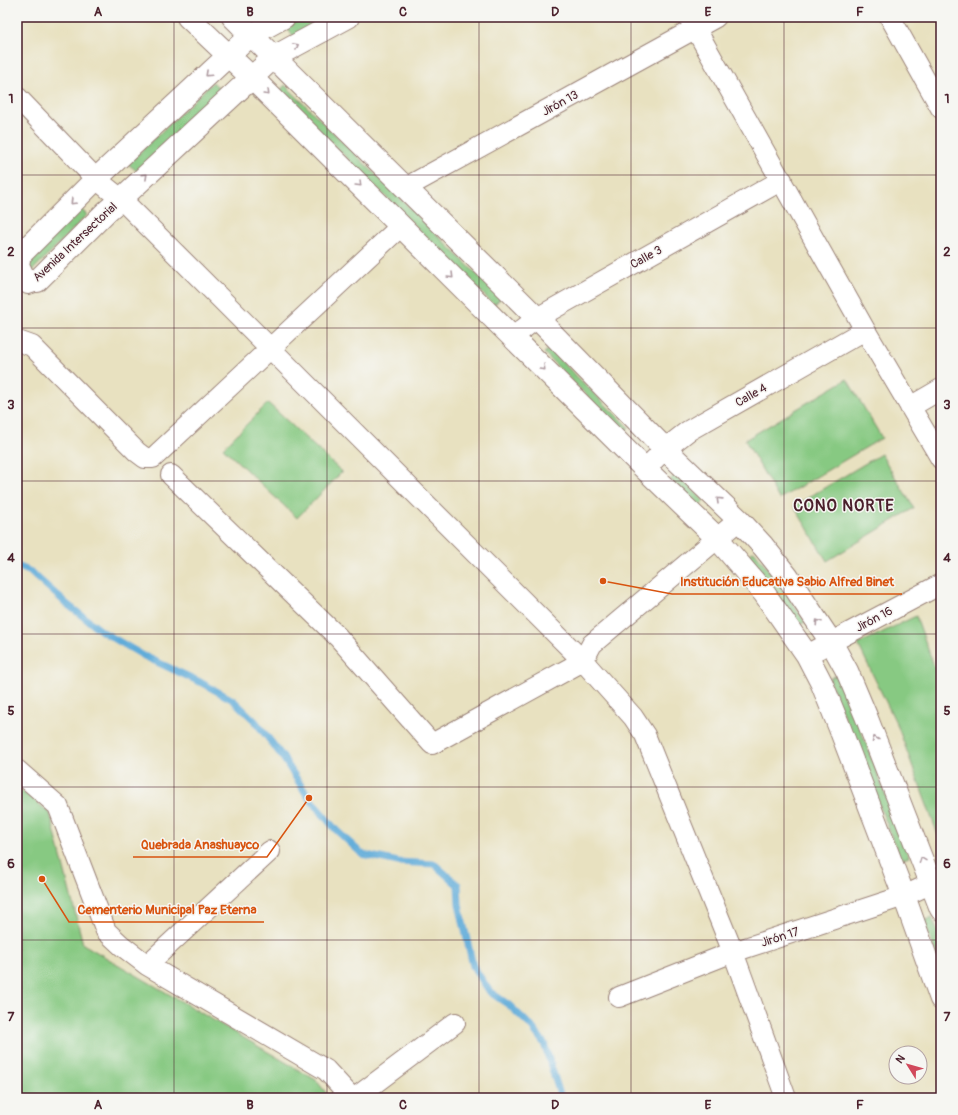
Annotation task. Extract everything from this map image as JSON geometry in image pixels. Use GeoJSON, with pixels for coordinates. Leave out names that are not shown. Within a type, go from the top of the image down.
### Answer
{"type":"FeatureCollection","features":[{"type":"Feature","properties":{"kind":"street"},"geometry":{"type":"LineString","coordinates":[[188,17],[252,78],[645,469],[717,538],[764,593],[807,655],[822,684],[904,896],[941,999]]}},
{"type":"Feature","properties":{"kind":"street"},"geometry":{"type":"LineString","coordinates":[[233,17],[537,318],[665,449],[739,520],[788,576],[831,642],[846,671],[936,881],[941,909]]}},
{"type":"Feature","properties":{"kind":"street","name":"Avenida Intersectorial"},"geometry":{"type":"LineString","coordinates":[[284,17],[251,35],[96,179],[21,254],[20,265],[28,284],[37,281],[106,211],[121,199],[274,57],[348,17]]}},
{"type":"Feature","properties":{"kind":"street","name":"Jirón 13"},"geometry":{"type":"LineString","coordinates":[[405,188],[693,23],[716,17]]}},
{"type":"Feature","properties":{"kind":"street"},"geometry":{"type":"LineString","coordinates":[[890,17],[941,108]]}},
{"type":"Feature","properties":{"kind":"street"},"geometry":{"type":"LineString","coordinates":[[693,23],[865,330],[941,460]]}},
{"type":"Feature","properties":{"kind":"street"},"geometry":{"type":"LineString","coordinates":[[17,98],[96,179],[121,199],[583,662],[634,717],[645,735],[733,952],[786,1098]]}},
{"type":"Feature","properties":{"kind":"street","name":"Calle 3"},"geometry":{"type":"LineString","coordinates":[[513,337],[537,318],[782,180]]}},
{"type":"Feature","properties":{"kind":"street"},"geometry":{"type":"LineString","coordinates":[[17,342],[18,341],[32,346],[137,452],[145,458],[153,458],[401,226]]}},
{"type":"Feature","properties":{"kind":"street","name":"Calle 4"},"geometry":{"type":"LineString","coordinates":[[645,469],[665,449],[688,431],[865,330]]}},
{"type":"Feature","properties":{"kind":"street"},"geometry":{"type":"LineString","coordinates":[[910,407],[941,389]]}},
{"type":"Feature","properties":{"kind":"street"},"geometry":{"type":"LineString","coordinates":[[171,475],[338,636],[432,744],[583,662],[592,644],[739,520]]}},
{"type":"Feature","properties":{"kind":"street","name":"Jirón 16"},"geometry":{"type":"LineString","coordinates":[[807,655],[941,584]]}},
{"type":"Feature","properties":{"kind":"street"},"geometry":{"type":"LineString","coordinates":[[17,770],[58,806],[106,931],[121,945],[148,965],[326,1070],[354,1098],[455,1023]]}},
{"type":"Feature","properties":{"kind":"street"},"geometry":{"type":"LineString","coordinates":[[148,965],[270,851]]}},
{"type":"Feature","properties":{"kind":"street","name":"Jirón 17"},"geometry":{"type":"LineString","coordinates":[[619,997],[733,952],[904,896],[936,881]]}},
{"type":"Feature","properties":{"kind":"green space"},"geometry":{"type":"Polygon","coordinates":[[[305,17],[329,17],[293,37],[287,27],[305,17]]]}},
{"type":"Feature","properties":{"kind":"green space"},"geometry":{"type":"Polygon","coordinates":[[[213,82],[221,91],[138,172],[128,164],[213,82]]]}},
{"type":"Feature","properties":{"kind":"green space"},"geometry":{"type":"Polygon","coordinates":[[[285,85],[501,298],[494,305],[280,91],[285,85]]]}},
{"type":"Feature","properties":{"kind":"green space"},"geometry":{"type":"Polygon","coordinates":[[[80,208],[87,215],[29,274],[26,264],[80,208]]]}},
{"type":"Feature","properties":{"kind":"green space"},"geometry":{"type":"Polygon","coordinates":[[[549,349],[629,428],[624,433],[544,353],[549,349]]]}},
{"type":"Feature","properties":{"kind":"green space"},"geometry":{"type":"Polygon","coordinates":[[[847,379],[882,438],[779,499],[745,440],[847,379]]]}},
{"type":"Feature","properties":{"kind":"green space"},"geometry":{"type":"Polygon","coordinates":[[[268,403],[342,472],[297,518],[223,448],[268,403]]]}},
{"type":"Feature","properties":{"kind":"green space"},"geometry":{"type":"Polygon","coordinates":[[[881,454],[914,508],[827,561],[794,506],[881,454]]]}},
{"type":"Feature","properties":{"kind":"green space"},"geometry":{"type":"Polygon","coordinates":[[[677,473],[704,501],[698,508],[670,480],[677,473]]]}},
{"type":"Feature","properties":{"kind":"green space"},"geometry":{"type":"Polygon","coordinates":[[[754,551],[778,582],[805,622],[799,625],[746,557],[754,551]]]}},
{"type":"Feature","properties":{"kind":"green space"},"geometry":{"type":"Polygon","coordinates":[[[916,616],[941,685],[941,843],[898,727],[858,644],[916,616]]]}},
{"type":"Feature","properties":{"kind":"green space"},"geometry":{"type":"Polygon","coordinates":[[[836,675],[857,720],[909,857],[901,860],[829,679],[836,675]]]}},
{"type":"Feature","properties":{"kind":"green space"},"geometry":{"type":"Polygon","coordinates":[[[17,787],[50,813],[83,944],[316,1080],[330,1098],[17,1098],[17,787]]]}},
{"type":"Feature","properties":{"kind":"green space"},"geometry":{"type":"Polygon","coordinates":[[[932,918],[941,940],[941,968],[924,921],[932,918]]]}},
{"type":"Feature","properties":{"kind":"waterway"},"geometry":{"type":"LineString","coordinates":[[17,566],[31,572],[68,605],[103,632],[144,656],[200,682],[233,700],[255,721],[282,756],[309,798],[336,830],[362,854],[398,862],[434,864],[458,885],[459,904],[473,966],[490,992],[509,1005],[531,1026],[544,1043],[561,1098]]}},
{"type":"Feature","properties":{"kind":"place","name":"Institución Educativa Sabio Alfred Binet"},"geometry":{"type":"Point","coordinates":[603,581]}},
{"type":"Feature","properties":{"kind":"place","name":"Quebrada Anashuayco"},"geometry":{"type":"Point","coordinates":[309,798]}},
{"type":"Feature","properties":{"kind":"place","name":"Cementerio Municipal Paz Eterna"},"geometry":{"type":"Point","coordinates":[42,879]}},
{"type":"Feature","properties":{"kind":"district","name":"CONO NORTE"},"geometry":{"type":"Point","coordinates":[844,505]}}]}
